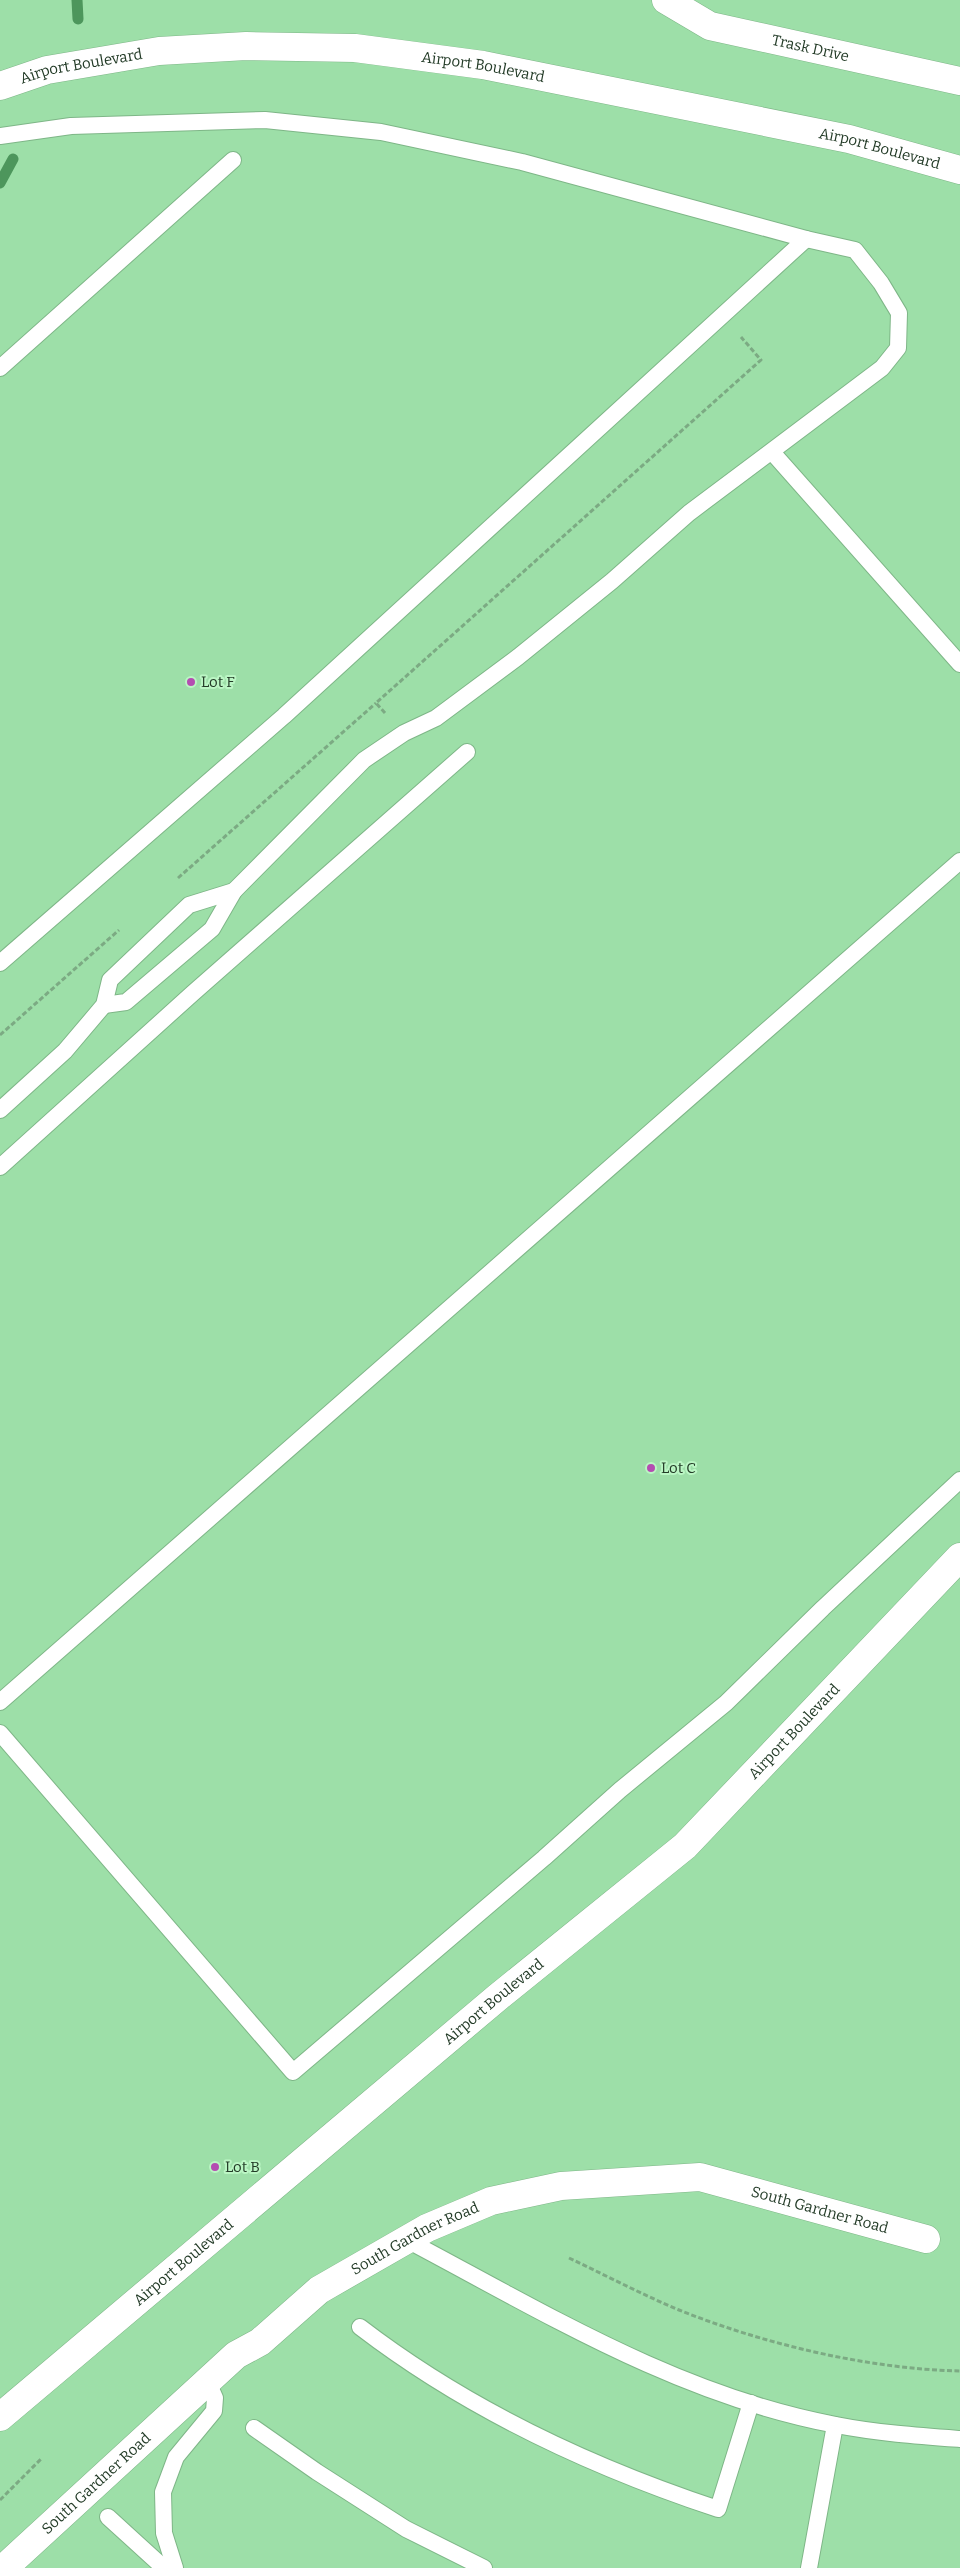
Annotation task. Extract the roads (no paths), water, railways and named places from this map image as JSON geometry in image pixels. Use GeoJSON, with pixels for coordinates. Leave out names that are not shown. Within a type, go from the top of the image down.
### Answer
{"type":"FeatureCollection","features":[{"type":"Feature","properties":{"kind":"street","name":"Trask Drive"},"geometry":{"type":"LineString","coordinates":[[666,0],[710,26],[960,81]]}},
{"type":"Feature","properties":{"kind":"street","name":"Airport Boulevard"},"geometry":{"type":"LineString","coordinates":[[0,86],[47,70],[159,51],[246,46],[355,48],[483,65],[849,139],[960,170]]}},
{"type":"Feature","properties":{"kind":"street","name":"Airport Boulevard"},"geometry":{"type":"LineString","coordinates":[[0,2417],[490,2004],[685,1846],[960,1557]]}},
{"type":"Feature","properties":{"kind":"street","name":"South Gardner Road"},"geometry":{"type":"LineString","coordinates":[[4,2568],[236,2355],[260,2342],[319,2290],[427,2228],[500,2199],[562,2186],[700,2177],[926,2239]]}},
{"type":"Feature","properties":{"kind":"lane"},"geometry":{"type":"LineString","coordinates":[[0,136],[71,126],[265,120],[381,132],[522,162],[806,239],[855,250],[881,283],[900,313],[898,348],[882,368],[689,513],[612,580],[518,657],[436,718],[404,733],[364,760],[234,892],[212,929],[172,965],[126,1002],[104,1005]]}},
{"type":"Feature","properties":{"kind":"lane"},"geometry":{"type":"LineString","coordinates":[[0,368],[233,160]]}},
{"type":"Feature","properties":{"kind":"lane"},"geometry":{"type":"LineString","coordinates":[[0,963],[284,716],[356,648],[806,239]]}},
{"type":"Feature","properties":{"kind":"lane"},"geometry":{"type":"LineString","coordinates":[[772,452],[960,664]]}},
{"type":"Feature","properties":{"kind":"lane"},"geometry":{"type":"LineString","coordinates":[[0,1167],[192,993],[467,752]]}},
{"type":"Feature","properties":{"kind":"lane"},"geometry":{"type":"LineString","coordinates":[[0,1702],[960,860]]}},
{"type":"Feature","properties":{"kind":"lane"},"geometry":{"type":"LineString","coordinates":[[0,1110],[65,1051],[104,1005],[110,980],[189,905],[234,892]]}},
{"type":"Feature","properties":{"kind":"lane"},"geometry":{"type":"LineString","coordinates":[[0,1733],[293,2072],[544,1858],[620,1790],[726,1703],[829,1602],[960,1480]]}},
{"type":"Feature","properties":{"kind":"lane"},"geometry":{"type":"LineString","coordinates":[[407,2240],[546,2316],[620,2353],[750,2403],[834,2425],[873,2431],[960,2439]]}},
{"type":"Feature","properties":{"kind":"lane"},"geometry":{"type":"LineString","coordinates":[[360,2327],[396,2354],[434,2378],[537,2436],[637,2480],[718,2509],[750,2403]]}},
{"type":"Feature","properties":{"kind":"lane"},"geometry":{"type":"LineString","coordinates":[[174,2568],[164,2533],[163,2492],[176,2457],[214,2411],[215,2398],[208,2380]]}},
{"type":"Feature","properties":{"kind":"lane"},"geometry":{"type":"LineString","coordinates":[[809,2568],[834,2425]]}},
{"type":"Feature","properties":{"kind":"lane"},"geometry":{"type":"LineString","coordinates":[[254,2428],[317,2472],[406,2529],[484,2568]]}},
{"type":"Feature","properties":{"kind":"lane"},"geometry":{"type":"LineString","coordinates":[[108,2517],[164,2568]]}},
{"type":"Feature","properties":{"kind":"waterway"},"geometry":{"type":"LineString","coordinates":[[77,0],[78,19]]}},
{"type":"Feature","properties":{"kind":"waterway"},"geometry":{"type":"LineString","coordinates":[[0,183],[13,159]]}},
{"type":"Feature","properties":{"kind":"place","name":"Lot F"},"geometry":{"type":"Point","coordinates":[191,682]}},
{"type":"Feature","properties":{"kind":"place","name":"Lot C"},"geometry":{"type":"Point","coordinates":[651,1468]}},
{"type":"Feature","properties":{"kind":"place","name":"Lot B"},"geometry":{"type":"Point","coordinates":[215,2167]}}]}
